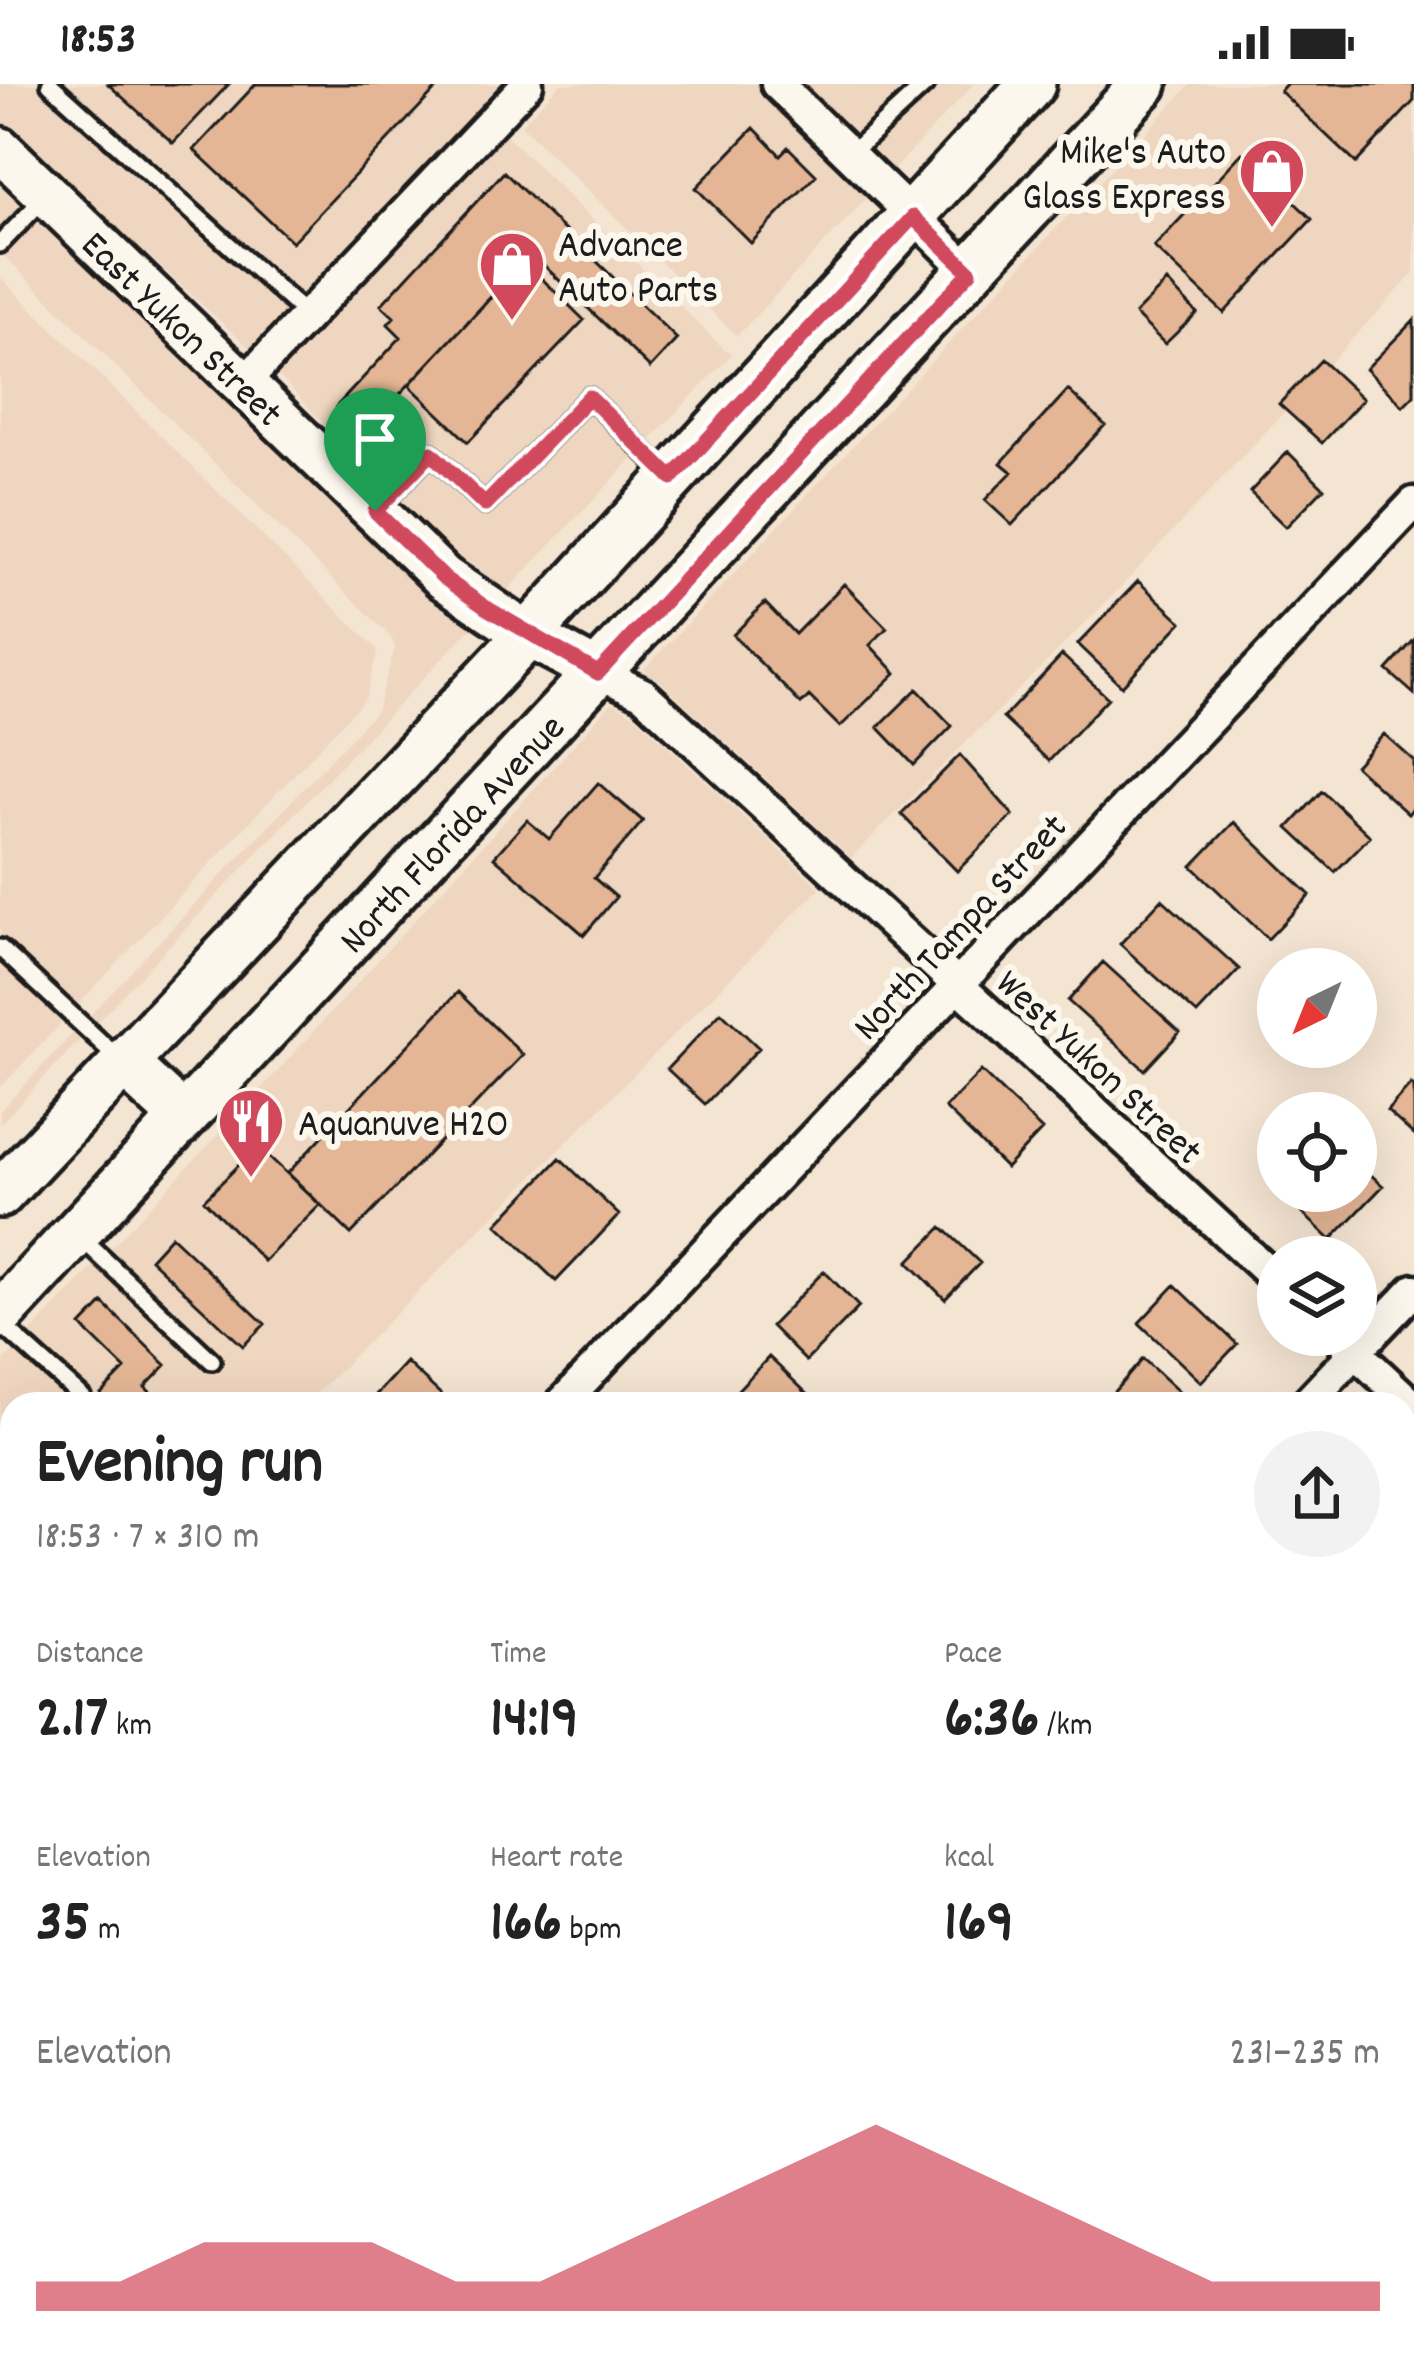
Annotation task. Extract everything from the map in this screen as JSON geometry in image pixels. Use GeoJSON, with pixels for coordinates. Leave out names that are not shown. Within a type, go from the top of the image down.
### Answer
{"type":"FeatureCollection","features":[{"type":"Feature","properties":{"kind":"main road","name":"North Florida Avenue"},"geometry":{"type":"LineString","coordinates":[[0,1319],[1144,84]]}},
{"type":"Feature","properties":{"kind":"main road","name":"North Florida Avenue"},"geometry":{"type":"LineString","coordinates":[[0,1194],[528,634],[1029,85]]}},
{"type":"Feature","properties":{"kind":"main road"},"geometry":{"type":"LineString","coordinates":[[124,1063],[183,1118]]}},
{"type":"Feature","properties":{"kind":"street"},"geometry":{"type":"LineString","coordinates":[[243,384],[527,84]]}},
{"type":"Feature","properties":{"kind":"street"},"geometry":{"type":"LineString","coordinates":[[777,84],[970,272]]}},
{"type":"Feature","properties":{"kind":"street","name":"East Yukon Street"},"geometry":{"type":"LineString","coordinates":[[0,149],[444,578],[598,673]]}},
{"type":"Feature","properties":{"kind":"street","name":"North Tampa Street"},"geometry":{"type":"LineString","coordinates":[[572,1392],[1414,503]]}},
{"type":"Feature","properties":{"kind":"street","name":"West Yukon Street"},"geometry":{"type":"LineString","coordinates":[[598,673],[643,694],[1257,1262]]}},
{"type":"Feature","properties":{"kind":"street"},"geometry":{"type":"LineString","coordinates":[[1377,1319],[1414,1290]]}},
{"type":"Feature","properties":{"kind":"street"},"geometry":{"type":"LineString","coordinates":[[1314,1392],[1338,1356]]}},
{"type":"Feature","properties":{"kind":"street"},"geometry":{"type":"LineString","coordinates":[[1359,1356],[1398,1392]]}},
{"type":"Feature","properties":{"kind":"lane"},"geometry":{"type":"LineString","coordinates":[[50,84],[308,316]]}},
{"type":"Feature","properties":{"kind":"lane"},"geometry":{"type":"LineString","coordinates":[[849,155],[926,84]]}},
{"type":"Feature","properties":{"kind":"lane"},"geometry":{"type":"LineString","coordinates":[[0,244],[47,195]]}},
{"type":"Feature","properties":{"kind":"lane"},"geometry":{"type":"LineString","coordinates":[[375,511],[431,453],[485,505],[589,397],[672,478]]}},
{"type":"Feature","properties":{"kind":"lane"},"geometry":{"type":"LineString","coordinates":[[0,948],[124,1063]]}},
{"type":"Feature","properties":{"kind":"lane"},"geometry":{"type":"LineString","coordinates":[[76,1233],[212,1361]]}},
{"type":"Feature","properties":{"kind":"lane"},"geometry":{"type":"LineString","coordinates":[[0,1319],[77,1392]]}},
{"type":"Feature","properties":{"kind":"shaded area"},"geometry":{"type":"Polygon","coordinates":[[[0,84],[501,84],[251,349],[0,121],[0,84]]]}},
{"type":"Feature","properties":{"kind":"shaded area"},"geometry":{"type":"Polygon","coordinates":[[[560,84],[974,84],[737,336],[521,125],[560,84]]]}},
{"type":"Feature","properties":{"kind":"shaded area"},"geometry":{"type":"Polygon","coordinates":[[[1191,84],[1414,84],[1414,273],[1117,591],[851,858],[660,681],[643,671],[1191,84]]]}},
{"type":"Feature","properties":{"kind":"shaded area"},"geometry":{"type":"Polygon","coordinates":[[[505,134],[733,353],[504,594],[456,563],[278,375],[505,134]]]}},
{"type":"Feature","properties":{"kind":"shaded area"},"geometry":{"type":"Polygon","coordinates":[[[0,178],[236,392],[427,594],[474,625],[0,1124],[0,1111],[377,710],[395,647],[391,637],[0,252],[0,178]]]}},
{"type":"Feature","properties":{"kind":"shaded area"},"geometry":{"type":"Polygon","coordinates":[[[0,277],[378,650],[365,699],[0,1088],[0,277]]]}},
{"type":"Feature","properties":{"kind":"shaded area"},"geometry":{"type":"Polygon","coordinates":[[[612,703],[633,714],[820,888],[318,1392],[0,1392],[0,1365],[254,1097],[612,703]]]}},
{"type":"Feature","properties":{"kind":"building"},"geometry":{"type":"Polygon","coordinates":[[[108,84],[229,84],[173,143],[108,84]]]}},
{"type":"Feature","properties":{"kind":"building"},"geometry":{"type":"Polygon","coordinates":[[[256,84],[441,84],[292,242],[194,150],[256,84]]]}},
{"type":"Feature","properties":{"kind":"building"},"geometry":{"type":"Polygon","coordinates":[[[1286,84],[1414,84],[1414,101],[1356,163],[1280,91],[1286,84]]]}},
{"type":"Feature","properties":{"kind":"building"},"geometry":{"type":"Polygon","coordinates":[[[754,128],[780,155],[788,147],[816,175],[751,243],[696,188],[754,128]]]}},
{"type":"Feature","properties":{"kind":"building"},"geometry":{"type":"Polygon","coordinates":[[[1242,153],[1312,219],[1224,313],[1154,247],[1242,153]]]}},
{"type":"Feature","properties":{"kind":"building"},"geometry":{"type":"Polygon","coordinates":[[[504,172],[677,339],[650,368],[532,254],[363,433],[336,407],[401,337],[388,324],[394,317],[381,305],[504,172]]]}},
{"type":"Feature","properties":{"kind":"building"},"geometry":{"type":"Polygon","coordinates":[[[524,261],[584,320],[468,442],[409,385],[524,261]]]}},
{"type":"Feature","properties":{"kind":"building"},"geometry":{"type":"Polygon","coordinates":[[[1167,282],[1197,313],[1165,344],[1135,314],[1167,282]]]}},
{"type":"Feature","properties":{"kind":"building"},"geometry":{"type":"Polygon","coordinates":[[[1414,320],[1414,395],[1403,406],[1366,369],[1414,320]]]}},
{"type":"Feature","properties":{"kind":"building"},"geometry":{"type":"Polygon","coordinates":[[[1321,360],[1363,399],[1322,443],[1279,404],[1321,360]]]}},
{"type":"Feature","properties":{"kind":"building"},"geometry":{"type":"Polygon","coordinates":[[[1068,390],[1105,425],[1012,525],[985,500],[1012,472],[1001,463],[1068,390]]]}},
{"type":"Feature","properties":{"kind":"building"},"geometry":{"type":"Polygon","coordinates":[[[1288,452],[1324,488],[1286,527],[1250,492],[1288,452]]]}},
{"type":"Feature","properties":{"kind":"building"},"geometry":{"type":"Polygon","coordinates":[[[1138,581],[1182,622],[1122,686],[1078,644],[1138,581]]]}},
{"type":"Feature","properties":{"kind":"building"},"geometry":{"type":"Polygon","coordinates":[[[844,584],[887,628],[870,645],[896,673],[840,727],[809,696],[801,704],[733,635],[765,603],[795,634],[844,584]]]}},
{"type":"Feature","properties":{"kind":"building"},"geometry":{"type":"Polygon","coordinates":[[[1414,640],[1414,694],[1387,670],[1414,640]]]}},
{"type":"Feature","properties":{"kind":"building"},"geometry":{"type":"Polygon","coordinates":[[[1062,655],[1108,698],[1049,761],[1003,718],[1062,655]]]}},
{"type":"Feature","properties":{"kind":"building"},"geometry":{"type":"Polygon","coordinates":[[[917,689],[952,726],[914,765],[878,727],[917,689]]]}},
{"type":"Feature","properties":{"kind":"building"},"geometry":{"type":"Polygon","coordinates":[[[1384,734],[1414,761],[1414,807],[1408,814],[1355,766],[1384,734]]]}},
{"type":"Feature","properties":{"kind":"building"},"geometry":{"type":"Polygon","coordinates":[[[960,755],[1013,815],[957,871],[901,814],[960,755]]]}},
{"type":"Feature","properties":{"kind":"building"},"geometry":{"type":"Polygon","coordinates":[[[598,783],[643,821],[594,878],[616,897],[584,935],[494,857],[527,820],[549,839],[598,783]]]}},
{"type":"Feature","properties":{"kind":"building"},"geometry":{"type":"Polygon","coordinates":[[[1322,791],[1370,836],[1335,872],[1288,828],[1322,791]]]}},
{"type":"Feature","properties":{"kind":"building"},"geometry":{"type":"Polygon","coordinates":[[[1234,822],[1310,895],[1268,939],[1192,866],[1234,822]]]}},
{"type":"Feature","properties":{"kind":"building"},"geometry":{"type":"Polygon","coordinates":[[[1162,899],[1239,969],[1197,1014],[1120,944],[1162,899]]]}},
{"type":"Feature","properties":{"kind":"building"},"geometry":{"type":"Polygon","coordinates":[[[1103,962],[1180,1032],[1145,1070],[1068,1001],[1103,962]]]}},
{"type":"Feature","properties":{"kind":"building"},"geometry":{"type":"Polygon","coordinates":[[[458,992],[523,1055],[351,1234],[288,1173],[458,992]]]}},
{"type":"Feature","properties":{"kind":"building"},"geometry":{"type":"Polygon","coordinates":[[[721,1012],[759,1048],[705,1104],[667,1069],[721,1012]]]}},
{"type":"Feature","properties":{"kind":"building"},"geometry":{"type":"Polygon","coordinates":[[[981,1071],[1042,1130],[1006,1168],[945,1108],[981,1071]]]}},
{"type":"Feature","properties":{"kind":"building"},"geometry":{"type":"Polygon","coordinates":[[[1411,1084],[1414,1087],[1414,1135],[1387,1111],[1411,1084]]]}},
{"type":"Feature","properties":{"kind":"building"},"geometry":{"type":"Polygon","coordinates":[[[258,1146],[320,1205],[264,1261],[204,1200],[258,1146]]]}},
{"type":"Feature","properties":{"kind":"building"},"geometry":{"type":"Polygon","coordinates":[[[560,1158],[619,1215],[556,1281],[497,1224],[560,1158]]]}},
{"type":"Feature","properties":{"kind":"building"},"geometry":{"type":"Polygon","coordinates":[[[1301,1212],[1358,1212],[1335,1236],[1327,1236],[1301,1212]]]}},
{"type":"Feature","properties":{"kind":"building"},"geometry":{"type":"Polygon","coordinates":[[[942,1227],[980,1263],[945,1299],[908,1262],[942,1227]]]}},
{"type":"Feature","properties":{"kind":"building"},"geometry":{"type":"Polygon","coordinates":[[[171,1236],[265,1324],[243,1346],[150,1259],[171,1236]]]}},
{"type":"Feature","properties":{"kind":"building"},"geometry":{"type":"Polygon","coordinates":[[[824,1271],[859,1307],[806,1361],[771,1326],[824,1271]]]}},
{"type":"Feature","properties":{"kind":"building"},"geometry":{"type":"Polygon","coordinates":[[[1175,1285],[1237,1344],[1201,1382],[1139,1323],[1175,1285]]]}},
{"type":"Feature","properties":{"kind":"building"},"geometry":{"type":"Polygon","coordinates":[[[103,1303],[166,1365],[145,1387],[150,1392],[103,1392],[125,1369],[81,1326],[103,1303]]]}},
{"type":"Feature","properties":{"kind":"building"},"geometry":{"type":"Polygon","coordinates":[[[769,1357],[805,1392],[736,1392],[769,1357]]]}},
{"type":"Feature","properties":{"kind":"building"},"geometry":{"type":"Polygon","coordinates":[[[1143,1359],[1179,1392],[1114,1392],[1143,1359]]]}},
{"type":"Feature","properties":{"kind":"building"},"geometry":{"type":"Polygon","coordinates":[[[406,1362],[438,1392],[379,1392],[406,1362]]]}},
{"type":"Feature","properties":{"kind":"place","name":"Mike's Auto Glass Express"},"geometry":{"type":"Point","coordinates":[1272,230]}},
{"type":"Feature","properties":{"kind":"place","name":"Advance Auto Parts"},"geometry":{"type":"Point","coordinates":[512,323]}},
{"type":"Feature","properties":{"kind":"place","name":"Aquanuve H2O"},"geometry":{"type":"Point","coordinates":[251,1180]}},
{"type":"Feature","properties":{"kind":"route"},"geometry":{"type":"LineString","coordinates":[[913,217],[970,272],[598,673],[444,578],[375,511],[431,453],[485,505],[589,397],[672,478],[913,217]]}}]}
